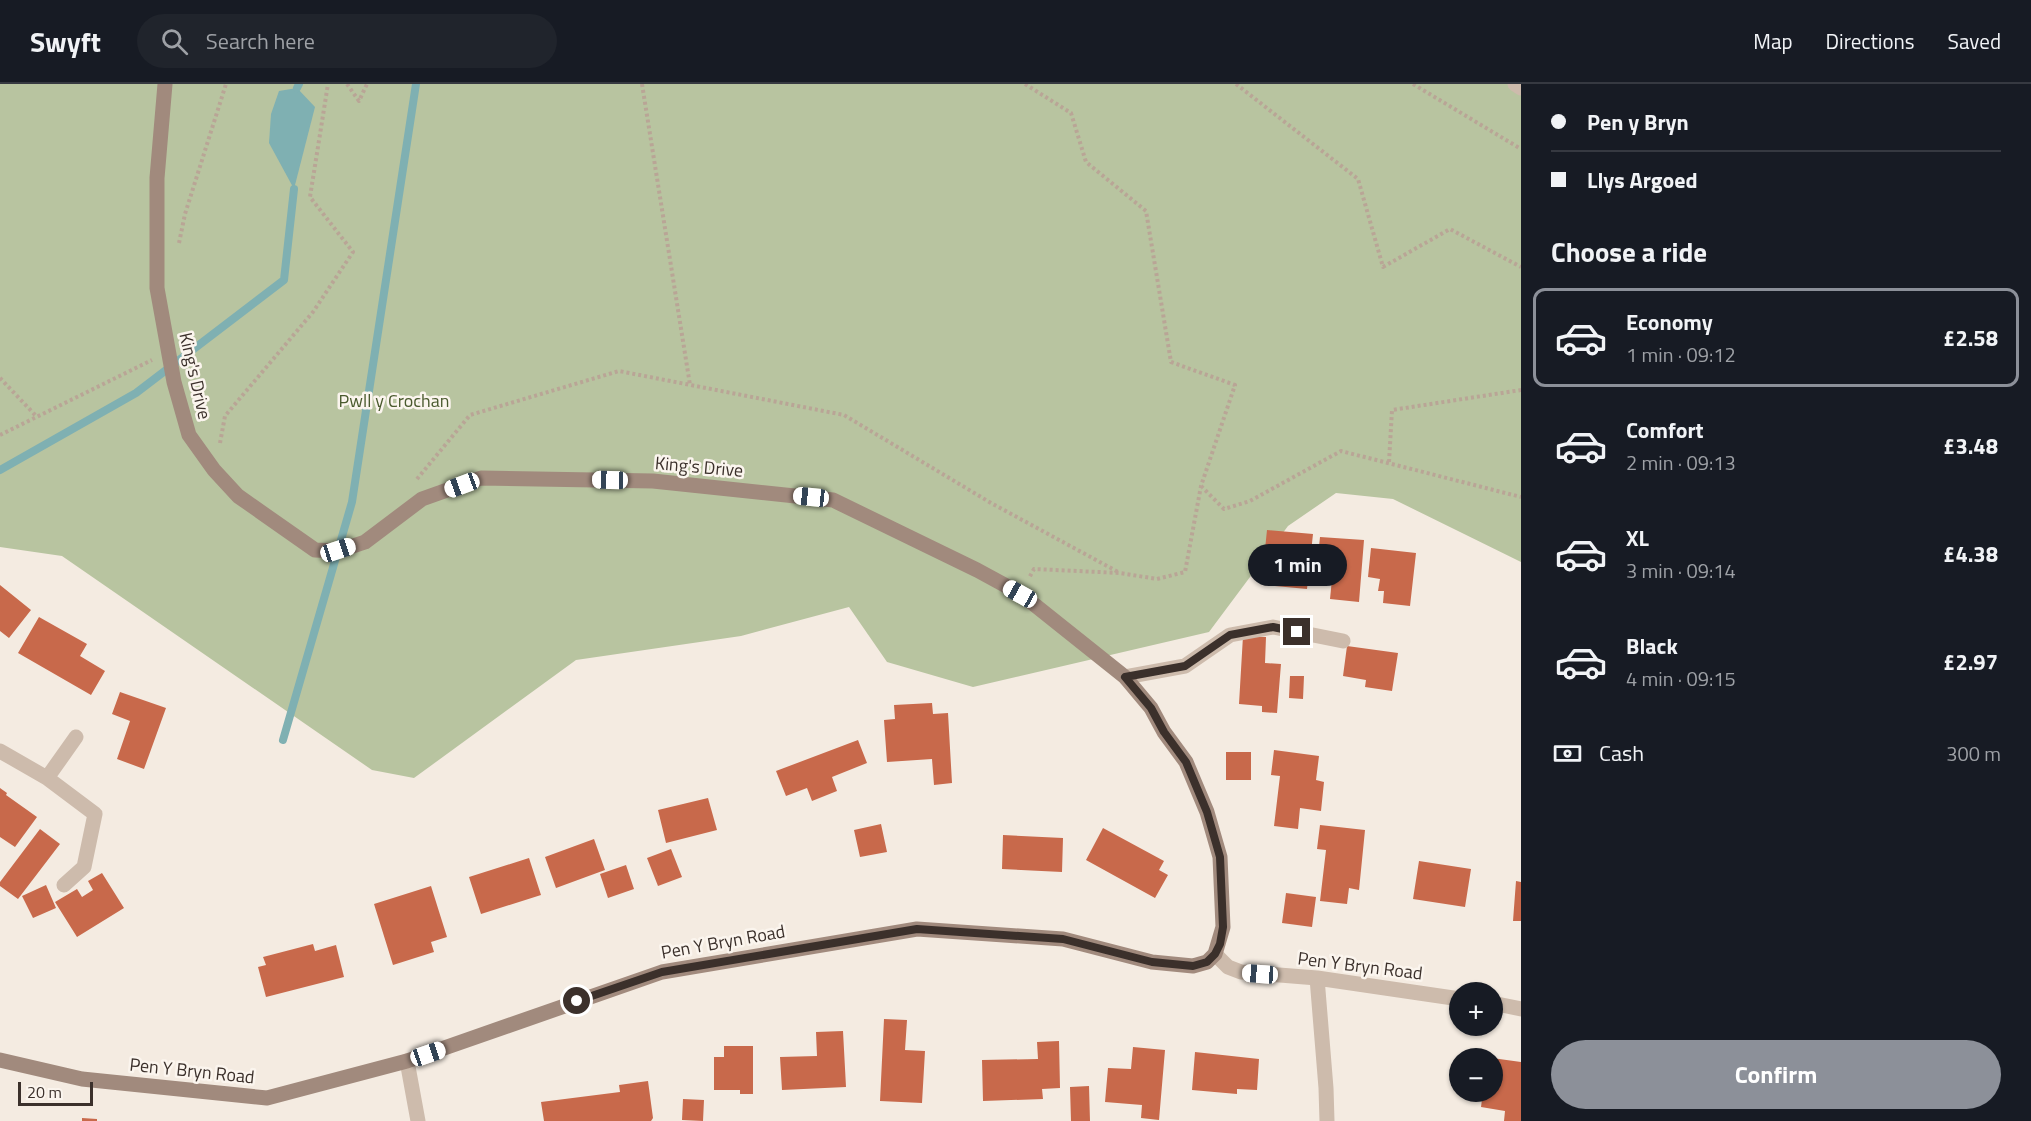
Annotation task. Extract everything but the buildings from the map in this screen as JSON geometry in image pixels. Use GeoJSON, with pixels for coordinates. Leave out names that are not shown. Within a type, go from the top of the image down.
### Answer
{"type":"FeatureCollection","features":[{"type":"Feature","properties":{"kind":"main road","name":"King's Drive"},"geometry":{"type":"LineString","coordinates":[[165,84],[157,178],[157,288],[174,382],[189,435],[214,470],[238,496],[315,550],[338,550],[365,542],[422,499],[481,478],[653,481],[833,500],[977,570],[1020,594],[1125,677],[1151,708],[1164,732],[1186,762],[1207,812],[1220,857],[1223,901],[1223,927],[1215,954]]}},
{"type":"Feature","properties":{"kind":"main road","name":"Pen Y Bryn Road"},"geometry":{"type":"LineString","coordinates":[[0,1060],[81,1079],[267,1098],[407,1061],[662,972],[917,929],[1063,939],[1152,962],[1193,966],[1207,962],[1215,954]]}},
{"type":"Feature","properties":{"kind":"street"},"geometry":{"type":"LineString","coordinates":[[1515,84],[1521,88]]}},
{"type":"Feature","properties":{"kind":"street"},"geometry":{"type":"LineString","coordinates":[[1125,677],[1185,666],[1230,635],[1273,627],[1343,641]]}},
{"type":"Feature","properties":{"kind":"street"},"geometry":{"type":"LineString","coordinates":[[47,778],[76,737]]}},
{"type":"Feature","properties":{"kind":"street"},"geometry":{"type":"LineString","coordinates":[[0,752],[47,778],[95,814],[84,867],[64,885]]}},
{"type":"Feature","properties":{"kind":"street","name":"Pen Y Bryn Road"},"geometry":{"type":"LineString","coordinates":[[1215,954],[1228,967],[1242,972],[1317,978],[1449,997]]}},
{"type":"Feature","properties":{"kind":"street"},"geometry":{"type":"LineString","coordinates":[[1317,978],[1327,1121]]}},
{"type":"Feature","properties":{"kind":"street"},"geometry":{"type":"LineString","coordinates":[[1503,1006],[1521,1009]]}},
{"type":"Feature","properties":{"kind":"street"},"geometry":{"type":"LineString","coordinates":[[407,1061],[418,1121]]}},
{"type":"Feature","properties":{"kind":"path"},"geometry":{"type":"LineString","coordinates":[[178,247],[185,214],[226,84]]}},
{"type":"Feature","properties":{"kind":"path"},"geometry":{"type":"LineString","coordinates":[[214,470],[225,416],[313,312],[353,252],[310,197],[328,84]]}},
{"type":"Feature","properties":{"kind":"path"},"geometry":{"type":"LineString","coordinates":[[347,84],[359,101],[367,84]]}},
{"type":"Feature","properties":{"kind":"path"},"geometry":{"type":"LineString","coordinates":[[642,84],[690,385]]}},
{"type":"Feature","properties":{"kind":"path"},"geometry":{"type":"LineString","coordinates":[[1020,594],[1034,569],[1120,573],[1157,579],[1185,572],[1201,486],[1235,385],[1171,362],[1146,212],[1086,162],[1071,113],[1025,84]]}},
{"type":"Feature","properties":{"kind":"path"},"geometry":{"type":"LineString","coordinates":[[1236,84],[1358,179],[1383,267],[1450,229],[1521,267]]}},
{"type":"Feature","properties":{"kind":"path"},"geometry":{"type":"LineString","coordinates":[[1413,84],[1521,148]]}},
{"type":"Feature","properties":{"kind":"path"},"geometry":{"type":"LineString","coordinates":[[0,435],[169,351]]}},
{"type":"Feature","properties":{"kind":"path"},"geometry":{"type":"LineString","coordinates":[[410,488],[470,415],[619,371],[844,415],[991,503],[1120,573]]}},
{"type":"Feature","properties":{"kind":"path"},"geometry":{"type":"LineString","coordinates":[[0,378],[37,417]]}},
{"type":"Feature","properties":{"kind":"path"},"geometry":{"type":"LineString","coordinates":[[1389,462],[1392,410],[1521,390]]}},
{"type":"Feature","properties":{"kind":"path"},"geometry":{"type":"LineString","coordinates":[[1201,486],[1224,509],[1250,501],[1341,451],[1521,497]]}},
{"type":"Feature","properties":{"kind":"green space","name":"Pwll y Crochan"},"geometry":{"type":"Polygon","coordinates":[[[0,84],[1521,84],[1521,562],[1393,499],[1336,493],[1288,526],[1209,632],[973,687],[887,662],[849,607],[741,636],[576,660],[414,778],[372,770],[62,556],[0,547],[0,84]]]}},
{"type":"Feature","properties":{"kind":"water"},"geometry":{"type":"Polygon","coordinates":[[[297,88],[315,107],[294,189],[269,143],[271,114],[279,91],[297,88]]]}},
{"type":"Feature","properties":{"kind":"waterway"},"geometry":{"type":"LineString","coordinates":[[297,88],[299,84]]}},
{"type":"Feature","properties":{"kind":"waterway"},"geometry":{"type":"LineString","coordinates":[[283,740],[352,502],[416,84]]}},
{"type":"Feature","properties":{"kind":"waterway"},"geometry":{"type":"LineString","coordinates":[[0,470],[136,393],[284,280],[294,189]]}},
{"type":"Feature","properties":{"kind":"route"},"geometry":{"type":"LineString","coordinates":[[577,1001],[662,972],[917,929],[1063,939],[1152,962],[1193,966],[1207,962],[1215,954],[1220,944],[1223,927],[1220,857],[1207,812],[1186,762],[1164,732],[1151,708],[1125,677],[1185,666],[1230,635],[1273,627],[1297,632]]}}]}
